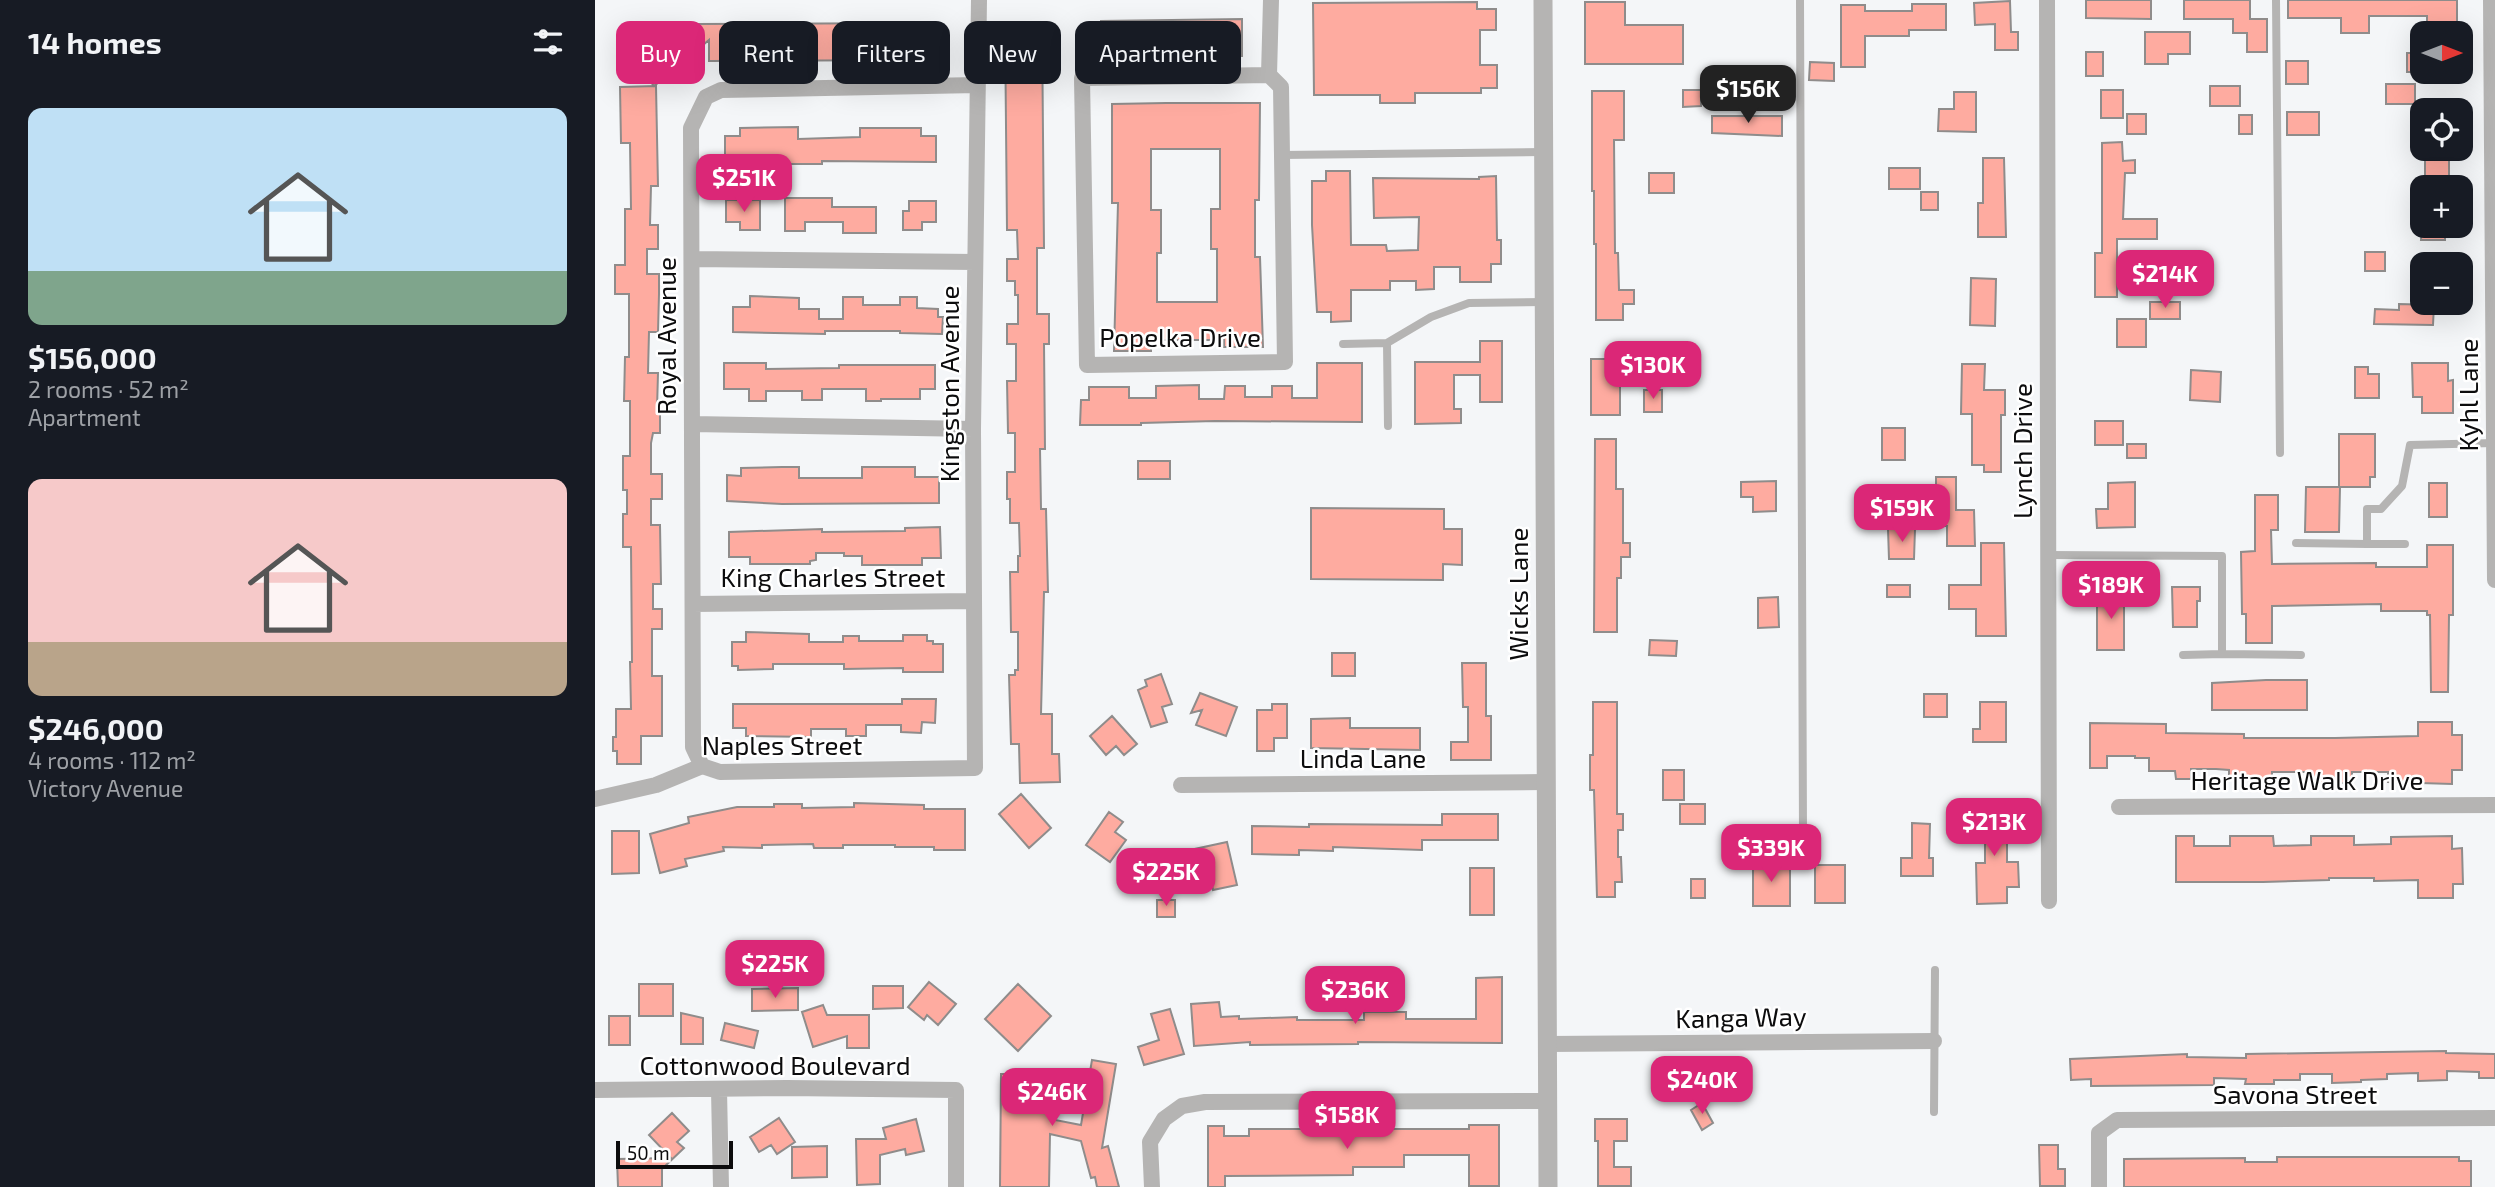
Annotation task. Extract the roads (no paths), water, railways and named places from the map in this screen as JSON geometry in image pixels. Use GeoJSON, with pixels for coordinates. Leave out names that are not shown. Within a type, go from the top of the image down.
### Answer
{"type":"FeatureCollection","features":[{"type":"Feature","properties":{"kind":"street","name":"Kingston Avenue"},"geometry":{"type":"LineString","coordinates":[[975,768],[973,429],[979,0]]}},
{"type":"Feature","properties":{"kind":"street","name":"Popelka Drive"},"geometry":{"type":"LineString","coordinates":[[1269,75],[1082,78],[1087,365],[1285,362],[1280,87],[1269,75],[1271,0]]}},
{"type":"Feature","properties":{"kind":"street","name":"Wicks Lane"},"geometry":{"type":"LineString","coordinates":[[1543,0],[1548,1187]]}},
{"type":"Feature","properties":{"kind":"street","name":"Lynch Drive"},"geometry":{"type":"LineString","coordinates":[[2047,0],[2049,901]]}},
{"type":"Feature","properties":{"kind":"street","name":"Kyhl Lane"},"geometry":{"type":"LineString","coordinates":[[2491,0],[2495,580]]}},
{"type":"Feature","properties":{"kind":"street","name":"Royal Avenue"},"geometry":{"type":"LineString","coordinates":[[702,766],[693,747],[691,128],[706,97],[721,90],[978,85]]}},
{"type":"Feature","properties":{"kind":"street"},"geometry":{"type":"LineString","coordinates":[[692,259],[975,262]]}},
{"type":"Feature","properties":{"kind":"street"},"geometry":{"type":"LineString","coordinates":[[692,424],[973,429]]}},
{"type":"Feature","properties":{"kind":"street","name":"King Charles Street"},"geometry":{"type":"LineString","coordinates":[[693,604],[974,601]]}},
{"type":"Feature","properties":{"kind":"street","name":"Naples Street"},"geometry":{"type":"LineString","coordinates":[[595,799],[656,785],[702,766],[720,772],[975,768]]}},
{"type":"Feature","properties":{"kind":"street","name":"Linda Lane"},"geometry":{"type":"LineString","coordinates":[[1181,785],[1545,782]]}},
{"type":"Feature","properties":{"kind":"street","name":"Heritage Walk Drive"},"geometry":{"type":"LineString","coordinates":[[2119,807],[2495,805]]}},
{"type":"Feature","properties":{"kind":"street","name":"Kanga Way"},"geometry":{"type":"LineString","coordinates":[[1548,1044],[1934,1041]]}},
{"type":"Feature","properties":{"kind":"street","name":"Cottonwood Boulevard"},"geometry":{"type":"LineString","coordinates":[[595,1090],[956,1090],[956,1187]]}},
{"type":"Feature","properties":{"kind":"street"},"geometry":{"type":"LineString","coordinates":[[719,1090],[721,1187]]}},
{"type":"Feature","properties":{"kind":"street"},"geometry":{"type":"LineString","coordinates":[[1152,1187],[1150,1142],[1164,1119],[1181,1106],[1205,1102],[1547,1101]]}},
{"type":"Feature","properties":{"kind":"street","name":"Savona Street"},"geometry":{"type":"LineString","coordinates":[[2099,1187],[2099,1133],[2117,1120],[2495,1118]]}},
{"type":"Feature","properties":{"kind":"lane"},"geometry":{"type":"LineString","coordinates":[[1800,0],[1803,837]]}},
{"type":"Feature","properties":{"kind":"lane"},"geometry":{"type":"LineString","coordinates":[[2276,0],[2280,453]]}},
{"type":"Feature","properties":{"kind":"lane"},"geometry":{"type":"LineString","coordinates":[[1282,155],[1543,152]]}},
{"type":"Feature","properties":{"kind":"lane"},"geometry":{"type":"LineString","coordinates":[[1343,344],[1387,343],[1431,317],[1469,303],[1544,302]]}},
{"type":"Feature","properties":{"kind":"lane"},"geometry":{"type":"LineString","coordinates":[[1387,343],[1388,426]]}},
{"type":"Feature","properties":{"kind":"lane"},"geometry":{"type":"LineString","coordinates":[[2367,544],[2367,509],[2381,509],[2402,486],[2410,445],[2494,443]]}},
{"type":"Feature","properties":{"kind":"lane"},"geometry":{"type":"LineString","coordinates":[[2296,543],[2405,544]]}},
{"type":"Feature","properties":{"kind":"lane"},"geometry":{"type":"LineString","coordinates":[[2048,555],[2222,556],[2222,654]]}},
{"type":"Feature","properties":{"kind":"lane"},"geometry":{"type":"LineString","coordinates":[[2183,655],[2301,655]]}},
{"type":"Feature","properties":{"kind":"lane"},"geometry":{"type":"LineString","coordinates":[[1934,1112],[1935,970]]}}]}
